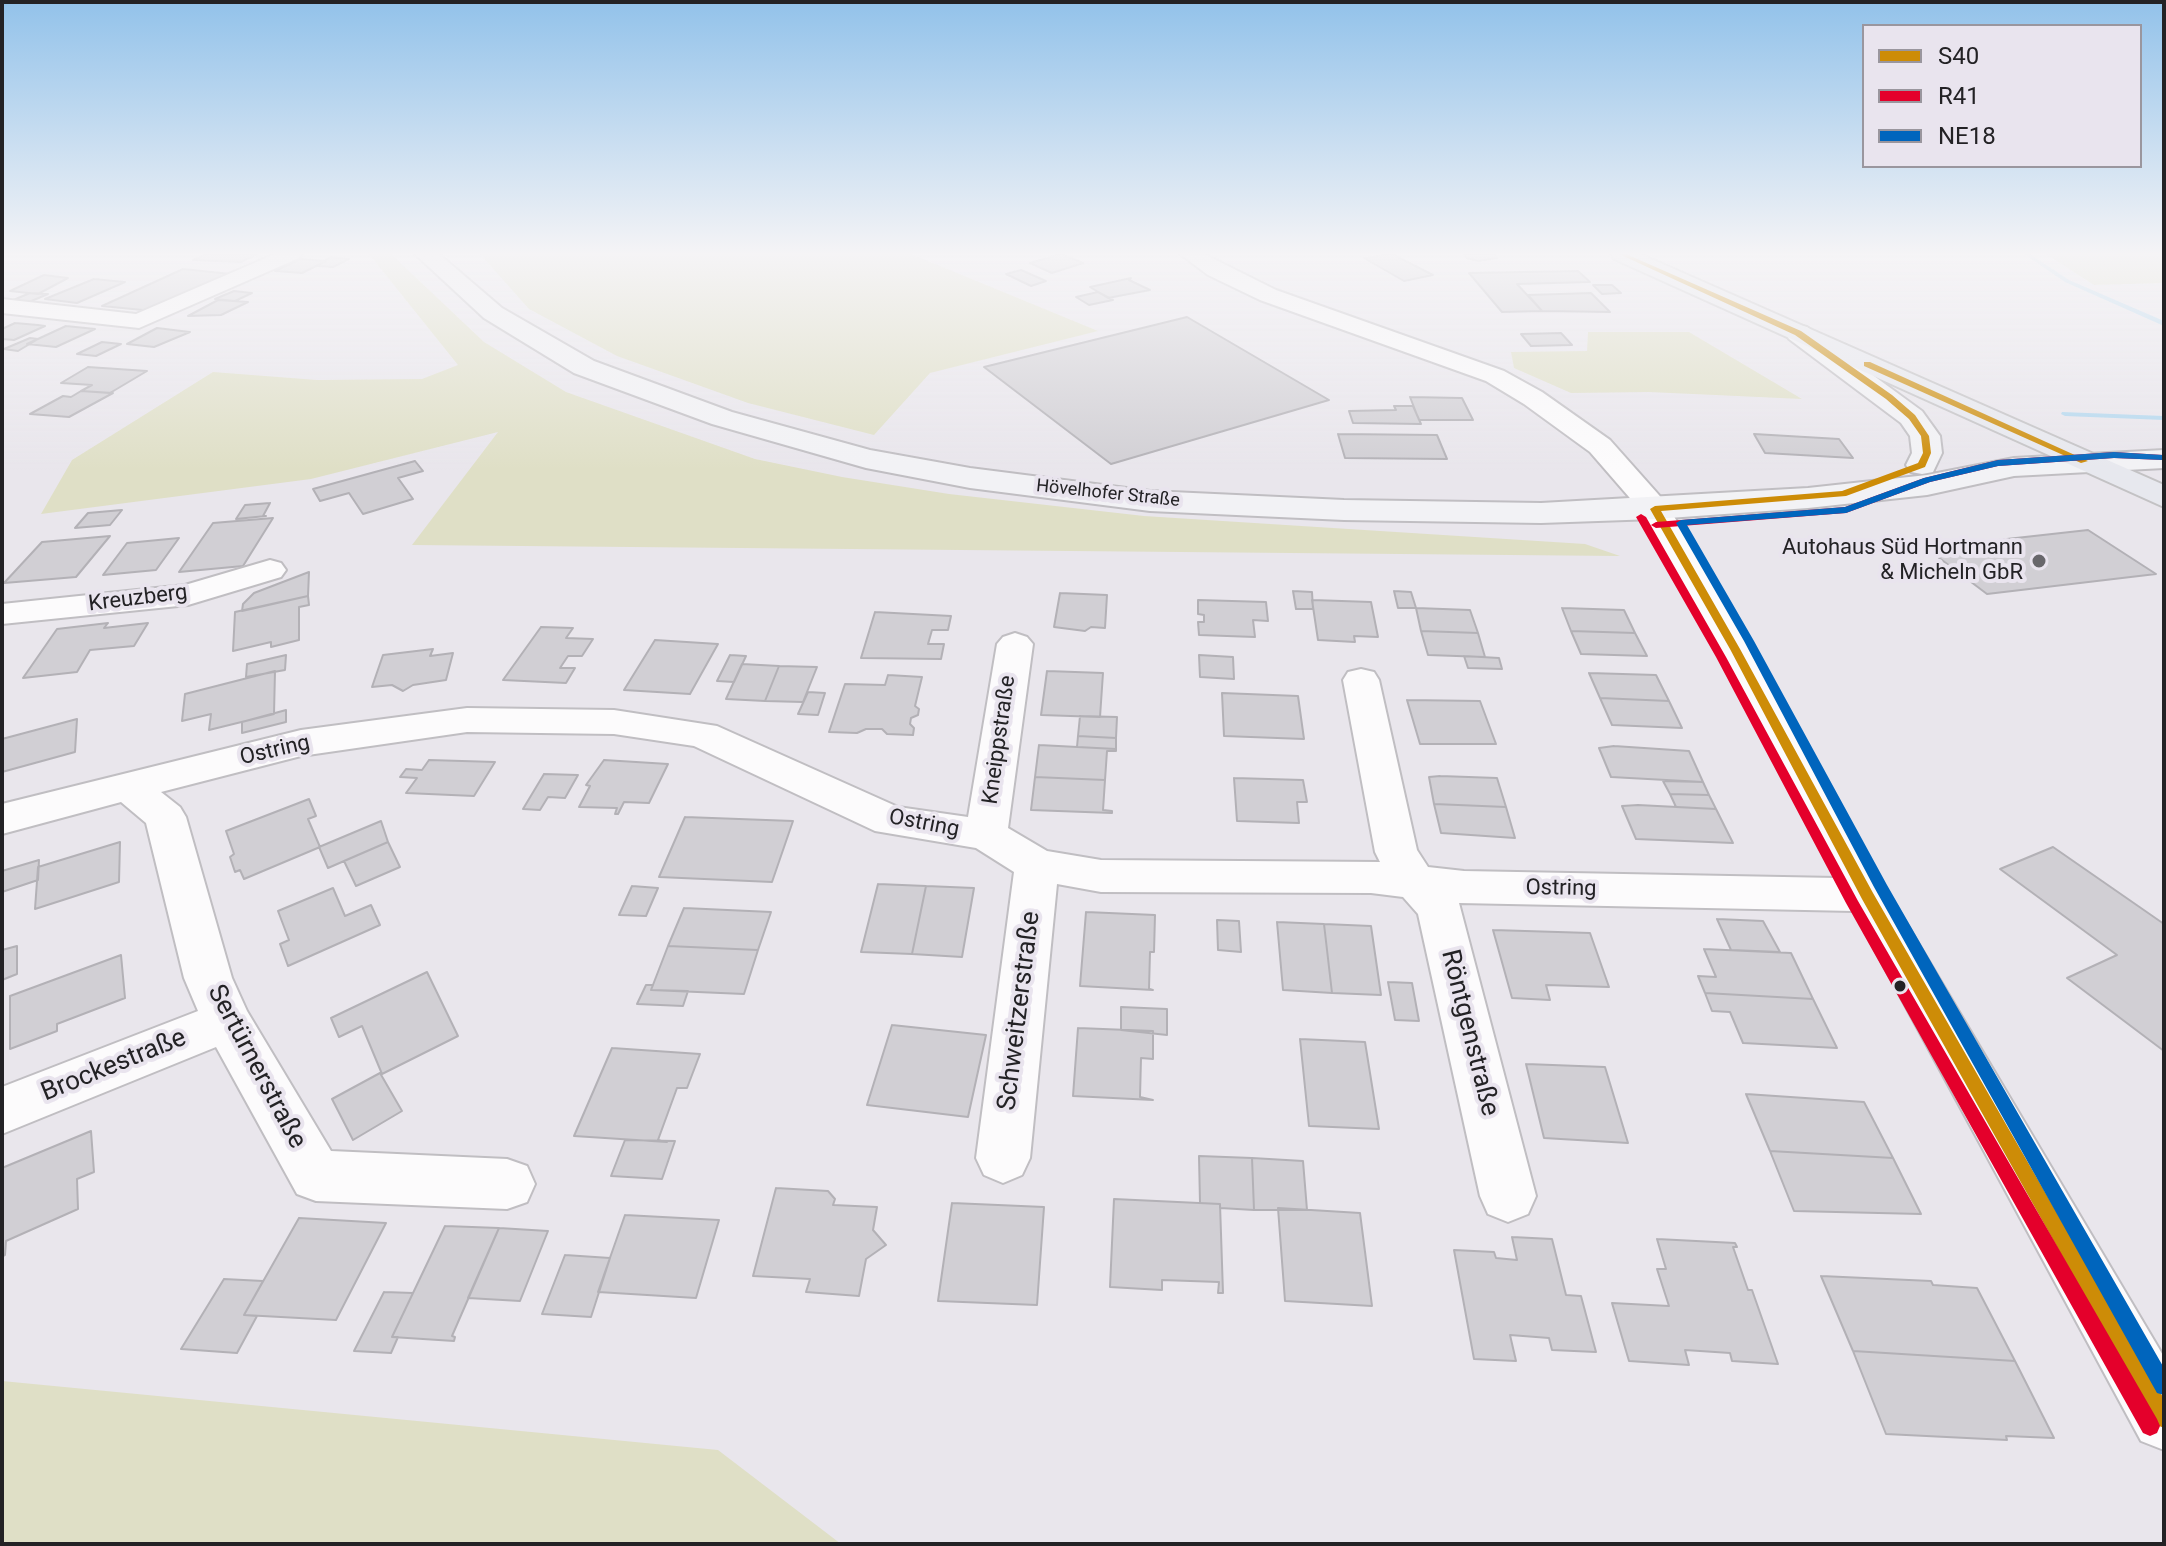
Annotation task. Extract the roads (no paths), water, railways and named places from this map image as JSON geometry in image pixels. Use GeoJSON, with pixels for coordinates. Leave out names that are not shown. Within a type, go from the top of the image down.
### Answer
{"type":"FeatureCollection","features":[{"type":"Feature","properties":{"kind":"main road","name":"Hövelhofer Straße"},"geometry":{"type":"LineString","coordinates":[[515,326],[584,367],[722,418],[866,459],[970,478],[1150,501],[1360,510],[1541,513],[1655,509],[1843,494],[1924,475],[1996,447],[2040,442],[2164,442]]}},
{"type":"Feature","properties":{"kind":"main road"},"geometry":{"type":"LineString","coordinates":[[1783,326],[2158,494]]}},
{"type":"Feature","properties":{"kind":"main road"},"geometry":{"type":"LineString","coordinates":[[1798,333],[1912,417],[1925,436],[1927,453],[1924,475],[2053,483],[2158,494]]}},
{"type":"Feature","properties":{"kind":"main road","name":"Hövelhofer Straße"},"geometry":{"type":"LineString","coordinates":[[1924,475],[2084,461],[2164,459]]}},
{"type":"Feature","properties":{"kind":"street"},"geometry":{"type":"LineString","coordinates":[[1355,326],[1495,376],[1533,398],[1600,446],[1655,509],[1735,649],[1867,895],[2164,1418]]}},
{"type":"Feature","properties":{"kind":"street","name":"Kreuzberg"},"geometry":{"type":"LineString","coordinates":[[2,614],[188,595],[270,570]]}},
{"type":"Feature","properties":{"kind":"street","name":"Kneippstraße"},"geometry":{"type":"LineString","coordinates":[[986,835],[1015,644]]}},
{"type":"Feature","properties":{"kind":"street","name":"Röntgenstraße"},"geometry":{"type":"LineString","coordinates":[[1361,680],[1396,852],[1413,879],[1439,908],[1508,1196]]}},
{"type":"Feature","properties":{"kind":"street","name":"Ostring"},"geometry":{"type":"LineString","coordinates":[[2,819],[301,743],[452,722],[614,722],[703,735],[890,821],[986,835],[1037,865],[1101,876],[1413,879],[1464,887],[1867,895]]}},
{"type":"Feature","properties":{"kind":"street","name":"Sertürnerstraße"},"geometry":{"type":"LineString","coordinates":[[129,787],[165,817],[208,978],[227,1021],[316,1176],[507,1184]]}},
{"type":"Feature","properties":{"kind":"street","name":"Schweitzerstraße"},"geometry":{"type":"LineString","coordinates":[[1003,1158],[1037,865]]}},
{"type":"Feature","properties":{"kind":"street","name":"Brockestraße"},"geometry":{"type":"LineString","coordinates":[[2,1111],[227,1021]]}},
{"type":"Feature","properties":{"kind":"waterway"},"geometry":{"type":"LineString","coordinates":[[2065,414],[2164,418]]}},
{"type":"Feature","properties":{"kind":"place","name":"Autohaus Süd Hortmann & Micheln GbR"},"geometry":{"type":"Point","coordinates":[2039,561]}}]}
